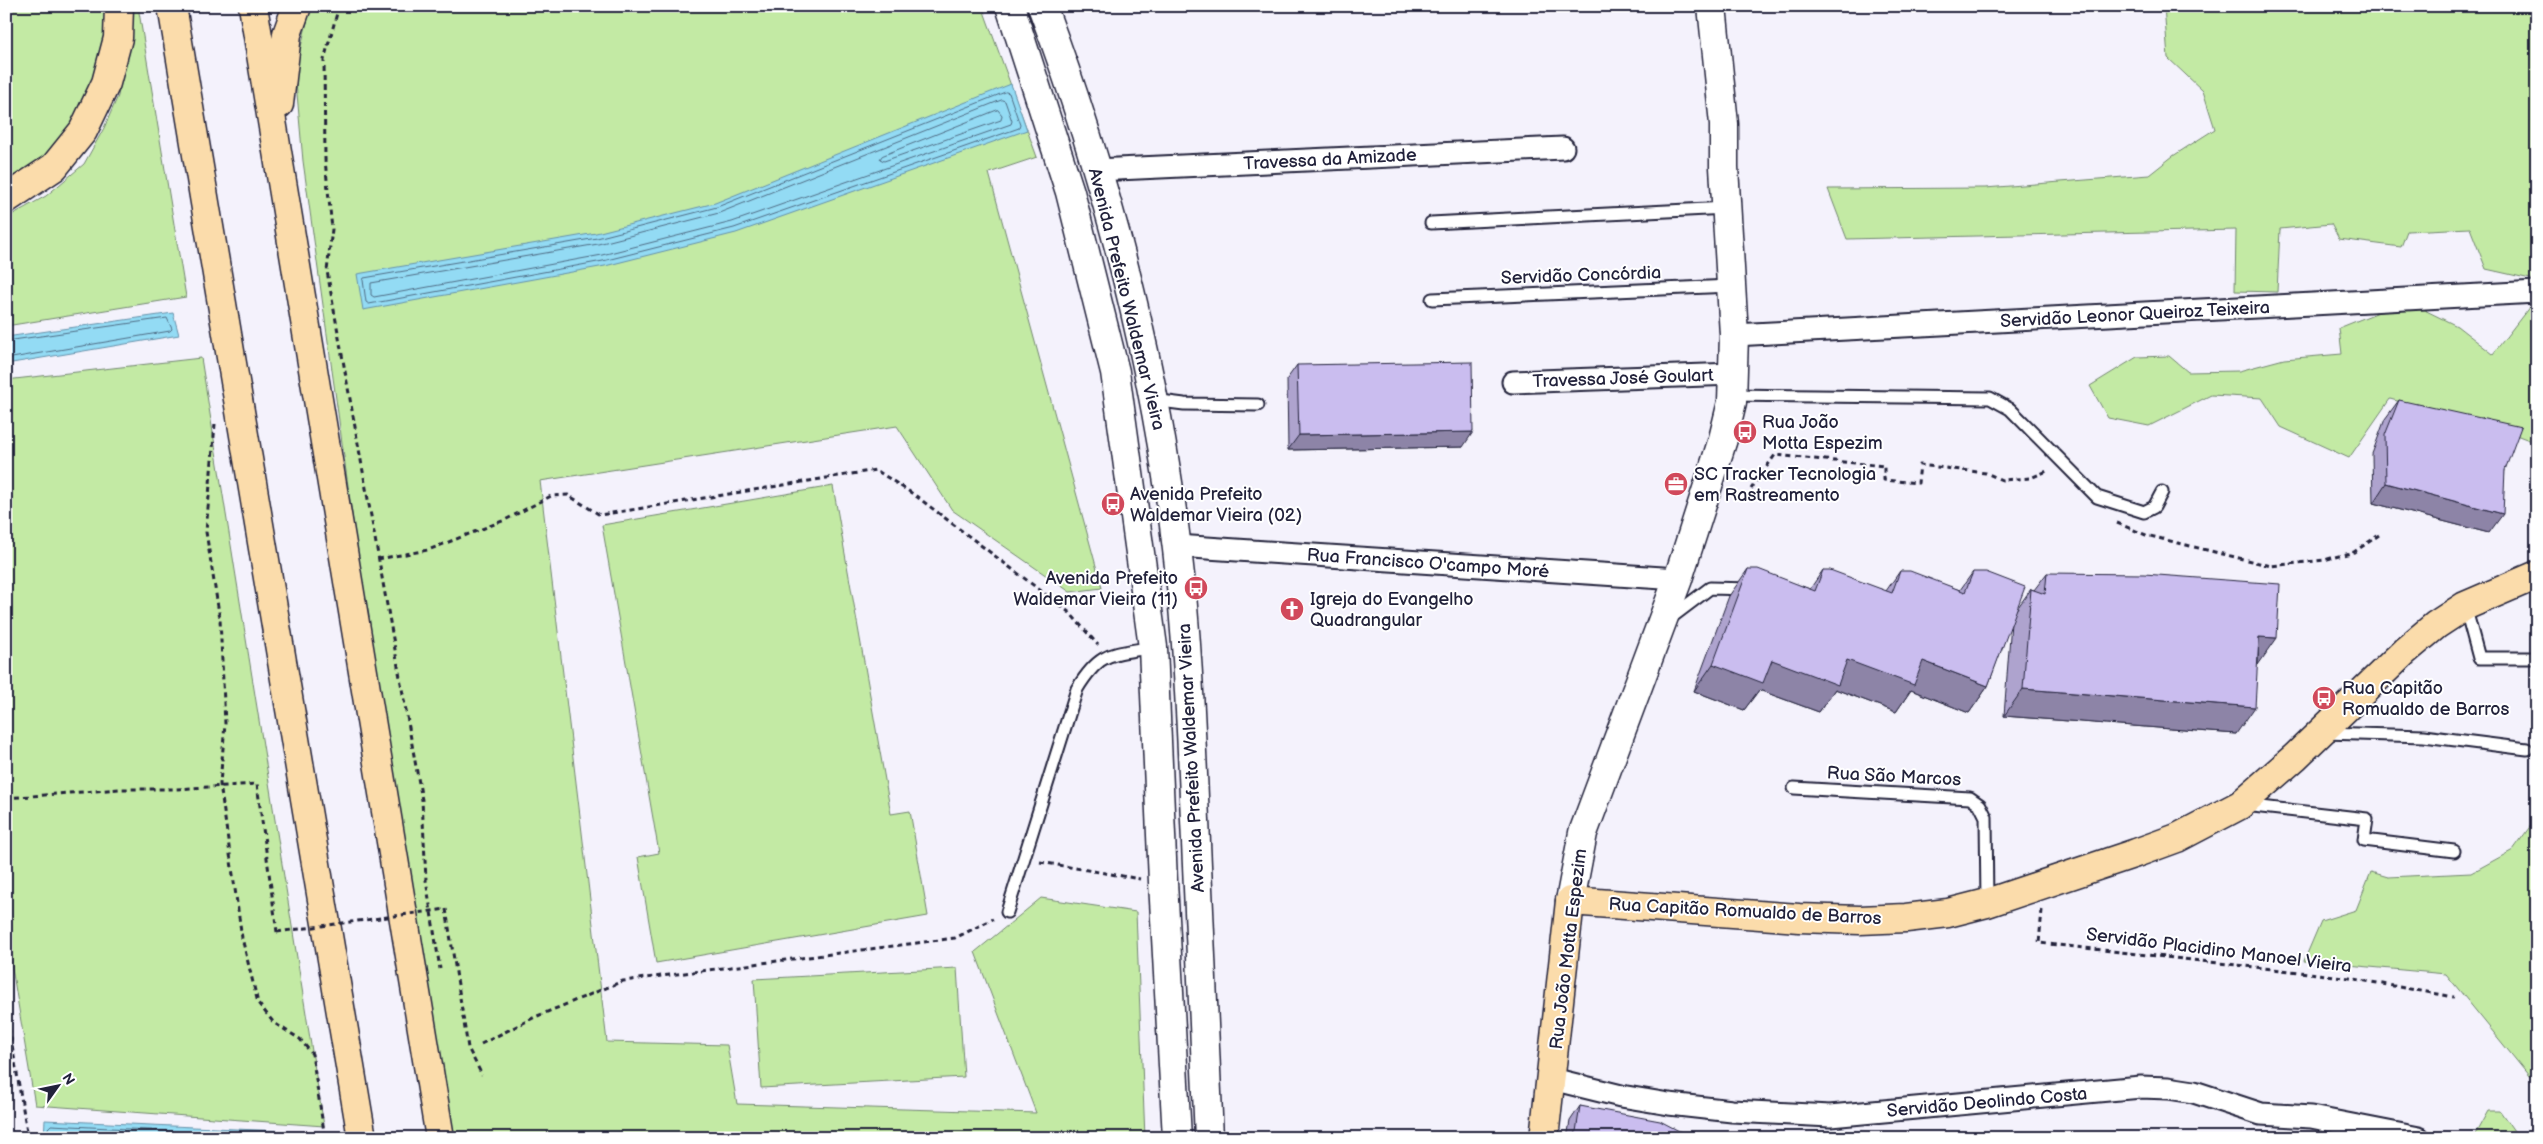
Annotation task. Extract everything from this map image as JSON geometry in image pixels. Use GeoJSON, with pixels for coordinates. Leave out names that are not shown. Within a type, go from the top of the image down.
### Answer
{"type":"FeatureCollection","features":[{"type":"Feature","properties":{"kind":"main road"},"geometry":{"type":"LineString","coordinates":[[6,199],[54,167],[84,131],[106,83],[118,38],[119,6]]}},
{"type":"Feature","properties":{"kind":"main road"},"geometry":{"type":"LineString","coordinates":[[172,6],[362,1138]]}},
{"type":"Feature","properties":{"kind":"main road"},"geometry":{"type":"LineString","coordinates":[[253,6],[440,1138]]}},
{"type":"Feature","properties":{"kind":"main road"},"geometry":{"type":"LineString","coordinates":[[275,136],[287,34],[297,6]]}},
{"type":"Feature","properties":{"kind":"main road","name":"Avenida Prefeito Waldemar Vieira"},"geometry":{"type":"LineString","coordinates":[[1010,6],[1078,223],[1116,372],[1153,647],[1177,1138]]}},
{"type":"Feature","properties":{"kind":"main road","name":"Avenida Prefeito Waldemar Vieira"},"geometry":{"type":"LineString","coordinates":[[1042,6],[1110,214],[1155,408],[1177,546],[1190,710],[1209,1138]]}},
{"type":"Feature","properties":{"kind":"main road","name":"Rua João Motta Espezim"},"geometry":{"type":"LineString","coordinates":[[1544,1138],[1552,1079],[1570,901],[1584,833],[1678,579],[1723,439],[1733,384],[1734,335],[1724,167],[1724,124],[1712,6]]}},
{"type":"Feature","properties":{"kind":"main road"},"geometry":{"type":"LineString","coordinates":[[1122,422],[1155,408]]}},
{"type":"Feature","properties":{"kind":"main road","name":"Rua Capitão Romualdo de Barros"},"geometry":{"type":"LineString","coordinates":[[1570,901],[1707,913],[1860,920],[1906,918],[1948,913],[1987,903],[2044,884],[2177,838],[2240,805],[2320,733],[2405,651],[2436,625],[2465,606],[2537,574]]}},
{"type":"Feature","properties":{"kind":"street","name":"Travessa da Amizade"},"geometry":{"type":"LineString","coordinates":[[1096,170],[1564,148]]}},
{"type":"Feature","properties":{"kind":"street","name":"Servidão Leonor Queiroz Teixeira"},"geometry":{"type":"LineString","coordinates":[[1734,335],[2537,292]]}},
{"type":"Feature","properties":{"kind":"street","name":"Travessa José Goulart"},"geometry":{"type":"LineString","coordinates":[[1513,382],[1733,384]]}},
{"type":"Feature","properties":{"kind":"street","name":"Rua Francisco O'campo Moré"},"geometry":{"type":"LineString","coordinates":[[1177,546],[1678,579]]}},
{"type":"Feature","properties":{"kind":"street","name":"Servidão Deolindo Costa"},"geometry":{"type":"LineString","coordinates":[[1552,1079],[1621,1096],[1669,1104],[1732,1111],[1830,1116],[2141,1087],[2168,1088],[2194,1092],[2261,1114],[2310,1116],[2419,1138]]}},
{"type":"Feature","properties":{"kind":"lane"},"geometry":{"type":"LineString","coordinates":[[1431,223],[1727,208]]}},
{"type":"Feature","properties":{"kind":"lane","name":"Servidão Concórdia"},"geometry":{"type":"LineString","coordinates":[[1432,299],[1731,286]]}},
{"type":"Feature","properties":{"kind":"lane"},"geometry":{"type":"LineString","coordinates":[[1733,384],[1990,398],[2010,409],[2097,497],[2144,512],[2154,507],[2162,492]]}},
{"type":"Feature","properties":{"kind":"lane"},"geometry":{"type":"LineString","coordinates":[[1155,408],[1184,404],[1258,405]]}},
{"type":"Feature","properties":{"kind":"lane"},"geometry":{"type":"LineString","coordinates":[[1661,624],[1710,588],[1759,589]]}},
{"type":"Feature","properties":{"kind":"lane"},"geometry":{"type":"LineString","coordinates":[[2465,606],[2480,658],[2537,658]]}},
{"type":"Feature","properties":{"kind":"lane"},"geometry":{"type":"LineString","coordinates":[[1008,912],[1077,689],[1088,671],[1106,655],[1153,647]]}},
{"type":"Feature","properties":{"kind":"lane"},"geometry":{"type":"LineString","coordinates":[[2320,733],[2424,736],[2528,749]]}},
{"type":"Feature","properties":{"kind":"lane","name":"Rua São Marcos"},"geometry":{"type":"LineString","coordinates":[[1794,788],[1970,798],[1980,805],[1986,817],[1987,903]]}},
{"type":"Feature","properties":{"kind":"lane"},"geometry":{"type":"LineString","coordinates":[[2240,805],[2367,819],[2364,840],[2454,851]]}},
{"type":"Feature","properties":{"kind":"path"},"geometry":{"type":"LineString","coordinates":[[339,6],[324,60],[326,160],[332,229],[327,271],[422,800],[426,880],[441,977]]}},
{"type":"Feature","properties":{"kind":"path"},"geometry":{"type":"LineString","coordinates":[[214,418],[206,532],[220,619],[225,724],[220,784],[242,938],[258,1003],[274,1023],[300,1039],[312,1054],[325,1138]]}},
{"type":"Feature","properties":{"kind":"path"},"geometry":{"type":"LineString","coordinates":[[1751,489],[1775,455],[1884,466],[1884,480],[1918,482],[1920,465]]}},
{"type":"Feature","properties":{"kind":"path"},"geometry":{"type":"LineString","coordinates":[[378,559],[428,550],[505,520],[551,496],[568,495],[600,515],[876,470],[916,496],[1070,613],[1106,655]]}},
{"type":"Feature","properties":{"kind":"path"},"geometry":{"type":"LineString","coordinates":[[6,798],[120,789],[176,789],[220,784],[257,784],[278,932],[446,909],[468,1048],[482,1075]]}},
{"type":"Feature","properties":{"kind":"path"},"geometry":{"type":"LineString","coordinates":[[1024,859],[1163,882]]}},
{"type":"Feature","properties":{"kind":"path","name":"Servidão Placidino Manoel Vieira"},"geometry":{"type":"LineString","coordinates":[[2044,884],[2038,943],[2344,977],[2454,997]]}},
{"type":"Feature","properties":{"kind":"path"},"geometry":{"type":"LineString","coordinates":[[481,1044],[535,1017],[623,981],[955,938],[1008,912]]}},
{"type":"Feature","properties":{"kind":"path"},"geometry":{"type":"LineString","coordinates":[[6,1010],[28,1138]]}},
{"type":"Feature","properties":{"kind":"green space"},"geometry":{"type":"Polygon","coordinates":[[[6,6],[106,6],[106,21],[100,64],[69,136],[35,168],[6,185],[6,6]]]}},
{"type":"Feature","properties":{"kind":"green space"},"geometry":{"type":"Polygon","coordinates":[[[134,6],[138,6],[186,297],[6,326],[6,218],[46,196],[84,164],[104,128],[118,96],[134,6]]]}},
{"type":"Feature","properties":{"kind":"green space"},"geometry":{"type":"Polygon","coordinates":[[[311,6],[982,6],[1037,157],[989,173],[1102,588],[1070,592],[952,510],[897,426],[540,481],[607,1042],[727,1045],[737,1104],[1036,1113],[975,952],[1041,898],[1136,912],[1145,1138],[452,1138],[383,738],[303,161],[295,71],[311,6]]]}},
{"type":"Feature","properties":{"kind":"green space"},"geometry":{"type":"Polygon","coordinates":[[[2164,6],[2537,6],[2537,283],[2535,280],[2486,269],[2470,228],[2407,231],[2401,247],[2339,239],[2331,224],[2280,229],[2277,292],[2235,291],[2236,230],[1847,239],[1828,189],[1985,188],[2149,175],[2173,156],[2215,129],[2203,91],[2168,58],[2164,6]]]}},
{"type":"Feature","properties":{"kind":"green space"},"geometry":{"type":"Polygon","coordinates":[[[2537,297],[2537,443],[2503,430],[2390,399],[2349,458],[2281,427],[2262,398],[2211,395],[2149,426],[2108,418],[2090,386],[2137,357],[2169,356],[2188,372],[2239,371],[2284,359],[2342,354],[2339,328],[2406,301],[2457,326],[2493,354],[2537,297]]]}},
{"type":"Feature","properties":{"kind":"green space"},"geometry":{"type":"Polygon","coordinates":[[[201,358],[324,1126],[35,1105],[6,932],[6,380],[201,358]]]}},
{"type":"Feature","properties":{"kind":"green space"},"geometry":{"type":"Polygon","coordinates":[[[833,486],[891,814],[910,811],[928,916],[656,963],[638,857],[659,853],[602,525],[833,486]]]}},
{"type":"Feature","properties":{"kind":"green space"},"geometry":{"type":"Polygon","coordinates":[[[2537,817],[2537,1075],[2529,1076],[2446,974],[2304,961],[2321,921],[2356,910],[2371,872],[2388,877],[2471,873],[2513,850],[2537,817]]]}},
{"type":"Feature","properties":{"kind":"green space"},"geometry":{"type":"Polygon","coordinates":[[[957,968],[964,1077],[761,1088],[754,979],[957,968]]]}},
{"type":"Feature","properties":{"kind":"green space"},"geometry":{"type":"Polygon","coordinates":[[[2488,1111],[2500,1111],[2519,1138],[2473,1138],[2488,1111]]]}},
{"type":"Feature","properties":{"kind":"water"},"geometry":{"type":"Polygon","coordinates":[[[1011,84],[1027,130],[736,233],[605,266],[363,310],[357,274],[596,233],[715,203],[1011,84]]]}},
{"type":"Feature","properties":{"kind":"water"},"geometry":{"type":"Polygon","coordinates":[[[173,313],[179,335],[6,364],[6,337],[173,313]]]}},
{"type":"Feature","properties":{"kind":"water"},"geometry":{"type":"Polygon","coordinates":[[[45,1120],[320,1133],[320,1138],[44,1138],[45,1120]]]}},
{"type":"Feature","properties":{"kind":"building"},"geometry":{"type":"Polygon","coordinates":[[[1472,362],[1473,432],[1299,435],[1297,365],[1472,362]]]}},
{"type":"Feature","properties":{"kind":"building"},"geometry":{"type":"Polygon","coordinates":[[[2399,400],[2521,427],[2505,470],[2503,514],[2386,483],[2385,435],[2399,400]]]}},
{"type":"Feature","properties":{"kind":"building"},"geometry":{"type":"Polygon","coordinates":[[[1748,569],[1758,569],[1815,591],[1823,570],[1830,570],[1892,593],[1900,571],[1910,571],[1965,592],[1973,572],[1986,572],[2025,587],[1988,686],[1923,661],[1914,685],[1847,660],[1838,685],[1772,660],[1763,683],[1713,664],[1748,569]]]}},
{"type":"Feature","properties":{"kind":"building"},"geometry":{"type":"Polygon","coordinates":[[[2047,573],[2144,574],[2280,584],[2277,638],[2259,637],[2255,707],[2023,689],[2031,589],[2045,594],[2047,573]]]}},
{"type":"Feature","properties":{"kind":"building"},"geometry":{"type":"Polygon","coordinates":[[[1580,1106],[1660,1121],[1681,1132],[1685,1138],[1575,1138],[1580,1106]]]}},
{"type":"Feature","properties":{"kind":"place","name":"Rua João Motta Espezim"},"geometry":{"type":"Point","coordinates":[1745,432]}},
{"type":"Feature","properties":{"kind":"place","name":"SC Tracker Tecnologia em Rastreamento"},"geometry":{"type":"Point","coordinates":[1676,484]}},
{"type":"Feature","properties":{"kind":"place","name":"Avenida Prefeito Waldemar Vieira (02)"},"geometry":{"type":"Point","coordinates":[1113,504]}},
{"type":"Feature","properties":{"kind":"place","name":"Avenida Prefeito Waldemar Vieira (11)"},"geometry":{"type":"Point","coordinates":[1196,588]}},
{"type":"Feature","properties":{"kind":"place","name":"Igreja do Evangelho Quadrangular"},"geometry":{"type":"Point","coordinates":[1292,609]}},
{"type":"Feature","properties":{"kind":"place","name":"Rua Capitão Romualdo de Barros"},"geometry":{"type":"Point","coordinates":[2324,698]}}]}
